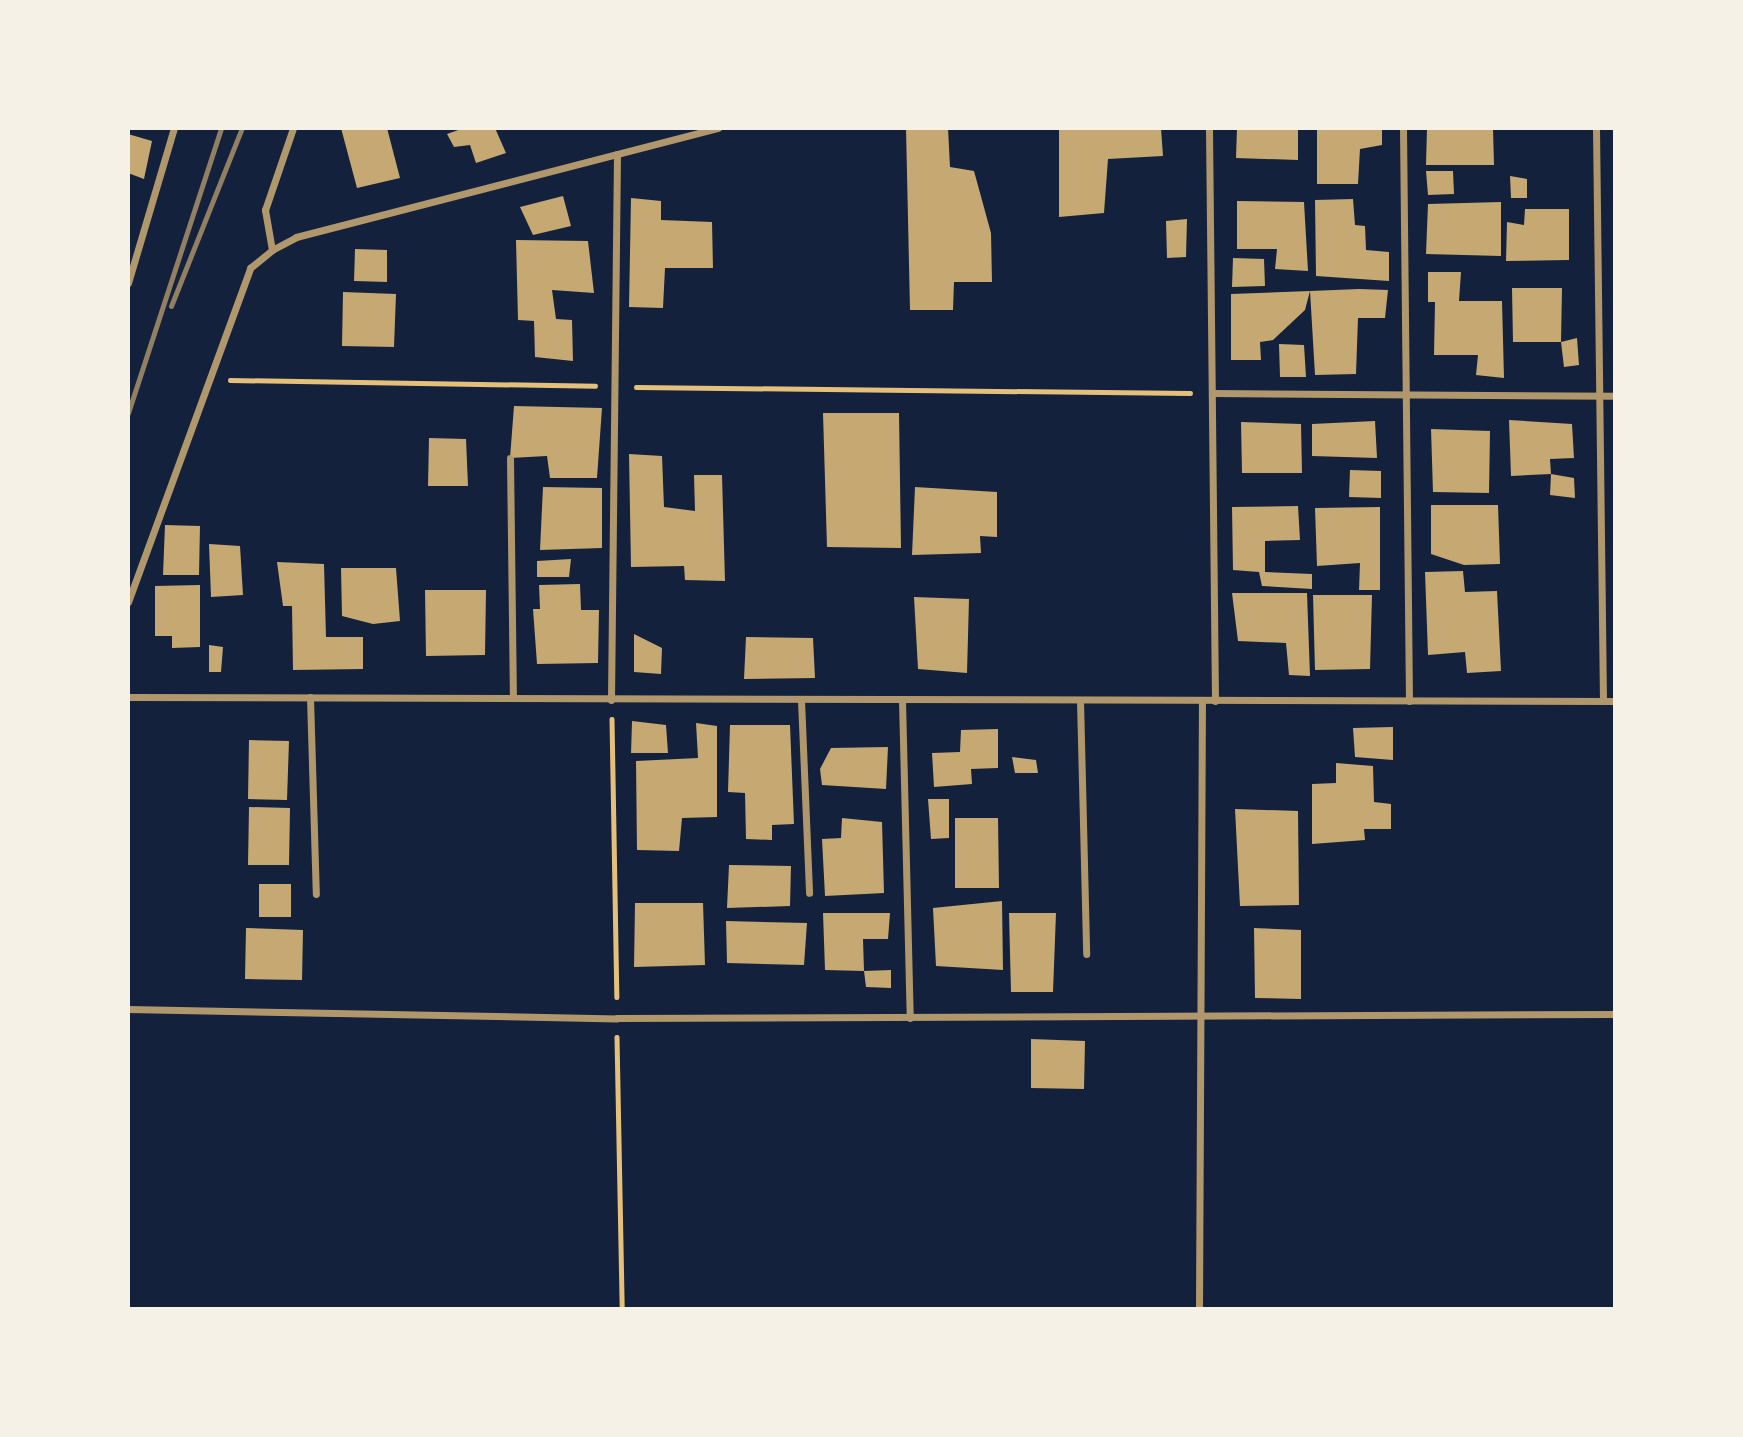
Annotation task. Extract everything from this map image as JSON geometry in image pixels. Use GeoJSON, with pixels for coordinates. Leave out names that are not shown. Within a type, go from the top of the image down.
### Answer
{"type":"FeatureCollection","features":[{"type":"Feature","properties":{"kind":"street"},"geometry":{"type":"LineString","coordinates":[[128,283],[174,128]]}},
{"type":"Feature","properties":{"kind":"street"},"geometry":{"type":"LineString","coordinates":[[272,250],[265,210],[293,128]]}},
{"type":"Feature","properties":{"kind":"street"},"geometry":{"type":"LineString","coordinates":[[128,602],[250,268],[272,250],[296,237],[718,128]]}},
{"type":"Feature","properties":{"kind":"street"},"geometry":{"type":"LineString","coordinates":[[1209,128],[1215,701]]}},
{"type":"Feature","properties":{"kind":"street"},"geometry":{"type":"LineString","coordinates":[[1403,128],[1409,701]]}},
{"type":"Feature","properties":{"kind":"street"},"geometry":{"type":"LineString","coordinates":[[1596,128],[1603,701]]}},
{"type":"Feature","properties":{"kind":"street"},"geometry":{"type":"LineString","coordinates":[[611,700],[612,387],[617,154]]}},
{"type":"Feature","properties":{"kind":"street"},"geometry":{"type":"LineString","coordinates":[[1212,393],[1615,396]]}},
{"type":"Feature","properties":{"kind":"street"},"geometry":{"type":"LineString","coordinates":[[510,458],[513,698]]}},
{"type":"Feature","properties":{"kind":"street"},"geometry":{"type":"LineString","coordinates":[[128,696],[802,701],[1615,701]]}},
{"type":"Feature","properties":{"kind":"street"},"geometry":{"type":"LineString","coordinates":[[310,697],[316,894]]}},
{"type":"Feature","properties":{"kind":"street"},"geometry":{"type":"LineString","coordinates":[[802,701],[809,893]]}},
{"type":"Feature","properties":{"kind":"street"},"geometry":{"type":"LineString","coordinates":[[902,701],[910,1018]]}},
{"type":"Feature","properties":{"kind":"street"},"geometry":{"type":"LineString","coordinates":[[1080,701],[1086,954]]}},
{"type":"Feature","properties":{"kind":"street"},"geometry":{"type":"LineString","coordinates":[[1199,1309],[1197,1018],[1202,701]]}},
{"type":"Feature","properties":{"kind":"street"},"geometry":{"type":"LineString","coordinates":[[128,1009],[910,1018],[1615,1014]]}},
{"type":"Feature","properties":{"kind":"path"},"geometry":{"type":"LineString","coordinates":[[208,380],[1212,393]]}},
{"type":"Feature","properties":{"kind":"building"},"geometry":{"type":"Polygon","coordinates":[[[341,128],[387,128],[400,178],[357,188],[341,128]]]}},
{"type":"Feature","properties":{"kind":"building"},"geometry":{"type":"Polygon","coordinates":[[[464,128],[495,128],[506,153],[476,163],[470,145],[454,147],[447,134],[464,128]]]}},
{"type":"Feature","properties":{"kind":"building"},"geometry":{"type":"Polygon","coordinates":[[[906,128],[948,128],[950,167],[974,171],[991,233],[992,282],[954,282],[953,310],[910,310],[906,128]]]}},
{"type":"Feature","properties":{"kind":"building"},"geometry":{"type":"Polygon","coordinates":[[[1059,128],[1161,128],[1163,156],[1108,159],[1104,213],[1059,217],[1059,128]]]}},
{"type":"Feature","properties":{"kind":"building"},"geometry":{"type":"Polygon","coordinates":[[[1237,128],[1298,128],[1298,160],[1236,158],[1237,128]]]}},
{"type":"Feature","properties":{"kind":"building"},"geometry":{"type":"Polygon","coordinates":[[[1317,128],[1382,128],[1382,145],[1360,149],[1358,184],[1317,184],[1317,128]]]}},
{"type":"Feature","properties":{"kind":"building"},"geometry":{"type":"Polygon","coordinates":[[[1427,128],[1493,128],[1494,165],[1426,165],[1427,128]]]}},
{"type":"Feature","properties":{"kind":"building"},"geometry":{"type":"Polygon","coordinates":[[[128,134],[152,141],[144,179],[128,173],[128,134]]]}},
{"type":"Feature","properties":{"kind":"building"},"geometry":{"type":"Polygon","coordinates":[[[1426,171],[1453,171],[1454,194],[1428,195],[1426,171]]]}},
{"type":"Feature","properties":{"kind":"building"},"geometry":{"type":"Polygon","coordinates":[[[1510,176],[1527,179],[1527,198],[1511,198],[1510,176]]]}},
{"type":"Feature","properties":{"kind":"building"},"geometry":{"type":"Polygon","coordinates":[[[563,196],[571,226],[533,235],[520,207],[563,196]]]}},
{"type":"Feature","properties":{"kind":"building"},"geometry":{"type":"Polygon","coordinates":[[[631,198],[661,201],[661,220],[712,222],[713,268],[665,268],[663,308],[629,307],[631,198]]]}},
{"type":"Feature","properties":{"kind":"building"},"geometry":{"type":"Polygon","coordinates":[[[1353,199],[1355,225],[1365,226],[1366,250],[1389,252],[1389,281],[1316,276],[1315,200],[1353,199]]]}},
{"type":"Feature","properties":{"kind":"building"},"geometry":{"type":"Polygon","coordinates":[[[1237,201],[1304,202],[1308,271],[1275,269],[1277,249],[1237,249],[1237,201]]]}},
{"type":"Feature","properties":{"kind":"building"},"geometry":{"type":"Polygon","coordinates":[[[1501,202],[1501,256],[1426,254],[1428,204],[1501,202]]]}},
{"type":"Feature","properties":{"kind":"building"},"geometry":{"type":"Polygon","coordinates":[[[1525,209],[1569,209],[1569,260],[1506,261],[1507,222],[1524,225],[1525,209]]]}},
{"type":"Feature","properties":{"kind":"building"},"geometry":{"type":"Polygon","coordinates":[[[1187,219],[1186,257],[1167,258],[1166,221],[1187,219]]]}},
{"type":"Feature","properties":{"kind":"building"},"geometry":{"type":"Polygon","coordinates":[[[516,240],[588,241],[594,293],[552,290],[556,319],[572,320],[573,361],[535,357],[534,321],[518,320],[516,240]]]}},
{"type":"Feature","properties":{"kind":"building"},"geometry":{"type":"Polygon","coordinates":[[[355,249],[387,250],[387,282],[354,281],[355,249]]]}},
{"type":"Feature","properties":{"kind":"building"},"geometry":{"type":"Polygon","coordinates":[[[1233,258],[1264,259],[1265,286],[1232,287],[1233,258]]]}},
{"type":"Feature","properties":{"kind":"building"},"geometry":{"type":"Polygon","coordinates":[[[1428,272],[1461,272],[1459,301],[1502,301],[1504,378],[1476,375],[1478,355],[1434,355],[1435,302],[1428,302],[1428,272]]]}},
{"type":"Feature","properties":{"kind":"building"},"geometry":{"type":"Polygon","coordinates":[[[1512,288],[1562,288],[1561,342],[1513,342],[1512,288]]]}},
{"type":"Feature","properties":{"kind":"building"},"geometry":{"type":"Polygon","coordinates":[[[1388,290],[1385,318],[1358,318],[1356,374],[1315,375],[1310,291],[1388,290]]]}},
{"type":"Feature","properties":{"kind":"building"},"geometry":{"type":"Polygon","coordinates":[[[1310,291],[1305,310],[1273,340],[1260,342],[1261,360],[1231,360],[1231,294],[1310,291]]]}},
{"type":"Feature","properties":{"kind":"building"},"geometry":{"type":"Polygon","coordinates":[[[343,292],[396,294],[394,347],[342,346],[343,292]]]}},
{"type":"Feature","properties":{"kind":"building"},"geometry":{"type":"Polygon","coordinates":[[[1577,338],[1579,365],[1564,367],[1561,342],[1577,338]]]}},
{"type":"Feature","properties":{"kind":"building"},"geometry":{"type":"Polygon","coordinates":[[[1279,344],[1304,345],[1306,377],[1280,377],[1279,344]]]}},
{"type":"Feature","properties":{"kind":"building"},"geometry":{"type":"Polygon","coordinates":[[[514,406],[602,408],[597,478],[550,478],[547,456],[510,458],[514,406]]]}},
{"type":"Feature","properties":{"kind":"building"},"geometry":{"type":"Polygon","coordinates":[[[823,413],[899,413],[901,548],[827,547],[823,413]]]}},
{"type":"Feature","properties":{"kind":"building"},"geometry":{"type":"Polygon","coordinates":[[[1509,420],[1572,424],[1574,458],[1550,459],[1551,474],[1511,476],[1509,420]]]}},
{"type":"Feature","properties":{"kind":"building"},"geometry":{"type":"Polygon","coordinates":[[[1375,421],[1377,458],[1312,456],[1312,424],[1375,421]]]}},
{"type":"Feature","properties":{"kind":"building"},"geometry":{"type":"Polygon","coordinates":[[[1241,422],[1301,424],[1302,473],[1242,473],[1241,422]]]}},
{"type":"Feature","properties":{"kind":"building"},"geometry":{"type":"Polygon","coordinates":[[[1431,429],[1490,431],[1489,493],[1433,492],[1431,429]]]}},
{"type":"Feature","properties":{"kind":"building"},"geometry":{"type":"Polygon","coordinates":[[[429,438],[466,439],[468,486],[428,486],[429,438]]]}},
{"type":"Feature","properties":{"kind":"building"},"geometry":{"type":"Polygon","coordinates":[[[629,454],[662,456],[664,507],[695,511],[694,475],[722,475],[725,581],[685,580],[684,566],[631,567],[629,454]]]}},
{"type":"Feature","properties":{"kind":"building"},"geometry":{"type":"Polygon","coordinates":[[[1350,470],[1381,471],[1381,498],[1349,497],[1350,470]]]}},
{"type":"Feature","properties":{"kind":"building"},"geometry":{"type":"Polygon","coordinates":[[[1551,474],[1574,478],[1575,498],[1550,495],[1551,474]]]}},
{"type":"Feature","properties":{"kind":"building"},"geometry":{"type":"Polygon","coordinates":[[[543,487],[602,488],[602,548],[540,550],[543,487]]]}},
{"type":"Feature","properties":{"kind":"building"},"geometry":{"type":"Polygon","coordinates":[[[915,487],[997,492],[997,537],[980,536],[981,553],[912,555],[915,487]]]}},
{"type":"Feature","properties":{"kind":"building"},"geometry":{"type":"Polygon","coordinates":[[[1431,505],[1498,505],[1500,564],[1464,565],[1431,554],[1431,505]]]}},
{"type":"Feature","properties":{"kind":"building"},"geometry":{"type":"Polygon","coordinates":[[[1298,506],[1300,540],[1265,541],[1265,572],[1312,574],[1312,589],[1262,586],[1259,572],[1233,570],[1232,507],[1298,506]]]}},
{"type":"Feature","properties":{"kind":"building"},"geometry":{"type":"Polygon","coordinates":[[[1380,507],[1380,590],[1359,590],[1360,563],[1317,566],[1315,508],[1380,507]]]}},
{"type":"Feature","properties":{"kind":"building"},"geometry":{"type":"Polygon","coordinates":[[[165,525],[200,526],[199,575],[163,575],[165,525]]]}},
{"type":"Feature","properties":{"kind":"building"},"geometry":{"type":"Polygon","coordinates":[[[209,544],[240,546],[243,595],[211,597],[209,544]]]}},
{"type":"Feature","properties":{"kind":"building"},"geometry":{"type":"Polygon","coordinates":[[[571,559],[569,577],[537,577],[537,561],[571,559]]]}},
{"type":"Feature","properties":{"kind":"building"},"geometry":{"type":"Polygon","coordinates":[[[277,562],[324,564],[326,637],[363,637],[363,669],[293,670],[292,606],[283,606],[277,562]]]}},
{"type":"Feature","properties":{"kind":"building"},"geometry":{"type":"Polygon","coordinates":[[[341,568],[396,568],[400,621],[373,624],[342,616],[341,568]]]}},
{"type":"Feature","properties":{"kind":"building"},"geometry":{"type":"Polygon","coordinates":[[[1463,571],[1465,592],[1497,591],[1501,671],[1467,673],[1465,652],[1428,655],[1425,572],[1463,571]]]}},
{"type":"Feature","properties":{"kind":"building"},"geometry":{"type":"Polygon","coordinates":[[[580,584],[581,610],[599,610],[598,663],[537,664],[533,609],[540,609],[539,585],[580,584]]]}},
{"type":"Feature","properties":{"kind":"building"},"geometry":{"type":"Polygon","coordinates":[[[200,585],[200,647],[172,648],[172,636],[155,636],[155,586],[200,585]]]}},
{"type":"Feature","properties":{"kind":"building"},"geometry":{"type":"Polygon","coordinates":[[[425,590],[486,590],[485,655],[426,656],[425,590]]]}},
{"type":"Feature","properties":{"kind":"building"},"geometry":{"type":"Polygon","coordinates":[[[1232,593],[1307,593],[1310,676],[1289,675],[1286,643],[1238,641],[1232,593]]]}},
{"type":"Feature","properties":{"kind":"building"},"geometry":{"type":"Polygon","coordinates":[[[1313,595],[1372,595],[1370,669],[1315,670],[1313,595]]]}},
{"type":"Feature","properties":{"kind":"building"},"geometry":{"type":"Polygon","coordinates":[[[914,597],[969,599],[967,673],[918,669],[914,597]]]}},
{"type":"Feature","properties":{"kind":"building"},"geometry":{"type":"Polygon","coordinates":[[[634,634],[662,648],[661,674],[634,672],[634,634]]]}},
{"type":"Feature","properties":{"kind":"building"},"geometry":{"type":"Polygon","coordinates":[[[746,637],[813,638],[815,678],[744,679],[746,637]]]}},
{"type":"Feature","properties":{"kind":"building"},"geometry":{"type":"Polygon","coordinates":[[[209,645],[223,647],[221,672],[209,672],[209,645]]]}},
{"type":"Feature","properties":{"kind":"building"},"geometry":{"type":"Polygon","coordinates":[[[632,721],[666,725],[668,753],[631,753],[632,721]]]}},
{"type":"Feature","properties":{"kind":"building"},"geometry":{"type":"Polygon","coordinates":[[[696,723],[717,726],[717,817],[682,818],[679,851],[637,850],[636,761],[698,758],[696,723]]]}},
{"type":"Feature","properties":{"kind":"building"},"geometry":{"type":"Polygon","coordinates":[[[730,725],[790,725],[794,824],[772,825],[772,840],[746,839],[745,793],[728,792],[730,725]]]}},
{"type":"Feature","properties":{"kind":"building"},"geometry":{"type":"Polygon","coordinates":[[[1393,727],[1393,760],[1355,757],[1353,728],[1393,727]]]}},
{"type":"Feature","properties":{"kind":"building"},"geometry":{"type":"Polygon","coordinates":[[[998,729],[998,768],[971,769],[972,784],[934,787],[932,753],[960,752],[961,730],[998,729]]]}},
{"type":"Feature","properties":{"kind":"building"},"geometry":{"type":"Polygon","coordinates":[[[249,740],[289,741],[287,800],[248,799],[249,740]]]}},
{"type":"Feature","properties":{"kind":"building"},"geometry":{"type":"Polygon","coordinates":[[[888,747],[886,789],[822,785],[820,769],[831,748],[888,747]]]}},
{"type":"Feature","properties":{"kind":"building"},"geometry":{"type":"Polygon","coordinates":[[[1012,757],[1036,760],[1038,773],[1015,773],[1012,757]]]}},
{"type":"Feature","properties":{"kind":"building"},"geometry":{"type":"Polygon","coordinates":[[[1336,763],[1373,766],[1374,802],[1391,804],[1391,829],[1364,829],[1365,840],[1312,844],[1312,784],[1336,783],[1336,763]]]}},
{"type":"Feature","properties":{"kind":"building"},"geometry":{"type":"Polygon","coordinates":[[[928,799],[949,799],[949,838],[931,839],[928,799]]]}},
{"type":"Feature","properties":{"kind":"building"},"geometry":{"type":"Polygon","coordinates":[[[249,807],[290,808],[289,865],[248,865],[249,807]]]}},
{"type":"Feature","properties":{"kind":"building"},"geometry":{"type":"Polygon","coordinates":[[[1235,809],[1298,811],[1299,905],[1240,906],[1235,809]]]}},
{"type":"Feature","properties":{"kind":"building"},"geometry":{"type":"Polygon","coordinates":[[[842,818],[882,822],[884,893],[825,896],[822,839],[841,838],[842,818]]]}},
{"type":"Feature","properties":{"kind":"building"},"geometry":{"type":"Polygon","coordinates":[[[955,818],[998,818],[999,888],[955,888],[955,818]]]}},
{"type":"Feature","properties":{"kind":"building"},"geometry":{"type":"Polygon","coordinates":[[[729,865],[791,866],[790,906],[727,908],[729,865]]]}},
{"type":"Feature","properties":{"kind":"building"},"geometry":{"type":"Polygon","coordinates":[[[259,884],[291,884],[291,917],[259,917],[259,884]]]}},
{"type":"Feature","properties":{"kind":"building"},"geometry":{"type":"Polygon","coordinates":[[[1002,901],[1003,970],[936,966],[933,908],[1002,901]]]}},
{"type":"Feature","properties":{"kind":"building"},"geometry":{"type":"Polygon","coordinates":[[[635,903],[703,903],[705,965],[634,967],[635,903]]]}},
{"type":"Feature","properties":{"kind":"building"},"geometry":{"type":"Polygon","coordinates":[[[823,913],[890,913],[888,939],[863,939],[864,971],[825,970],[823,913]]]}},
{"type":"Feature","properties":{"kind":"building"},"geometry":{"type":"Polygon","coordinates":[[[1009,913],[1056,913],[1053,992],[1011,992],[1009,913]]]}},
{"type":"Feature","properties":{"kind":"building"},"geometry":{"type":"Polygon","coordinates":[[[726,921],[807,923],[804,965],[727,963],[726,921]]]}},
{"type":"Feature","properties":{"kind":"building"},"geometry":{"type":"Polygon","coordinates":[[[246,928],[303,930],[302,980],[245,979],[246,928]]]}},
{"type":"Feature","properties":{"kind":"building"},"geometry":{"type":"Polygon","coordinates":[[[1254,928],[1301,930],[1301,999],[1255,998],[1254,928]]]}},
{"type":"Feature","properties":{"kind":"building"},"geometry":{"type":"Polygon","coordinates":[[[891,970],[891,988],[866,987],[864,971],[891,970]]]}},
{"type":"Feature","properties":{"kind":"building"},"geometry":{"type":"Polygon","coordinates":[[[1031,1039],[1085,1041],[1084,1089],[1031,1088],[1031,1039]]]}},
{"type":"Feature","properties":{"kind":"railway"},"geometry":{"type":"LineString","coordinates":[[128,413],[221,128]]}},
{"type":"Feature","properties":{"kind":"railway"},"geometry":{"type":"LineString","coordinates":[[171,306],[242,128]]}}]}
